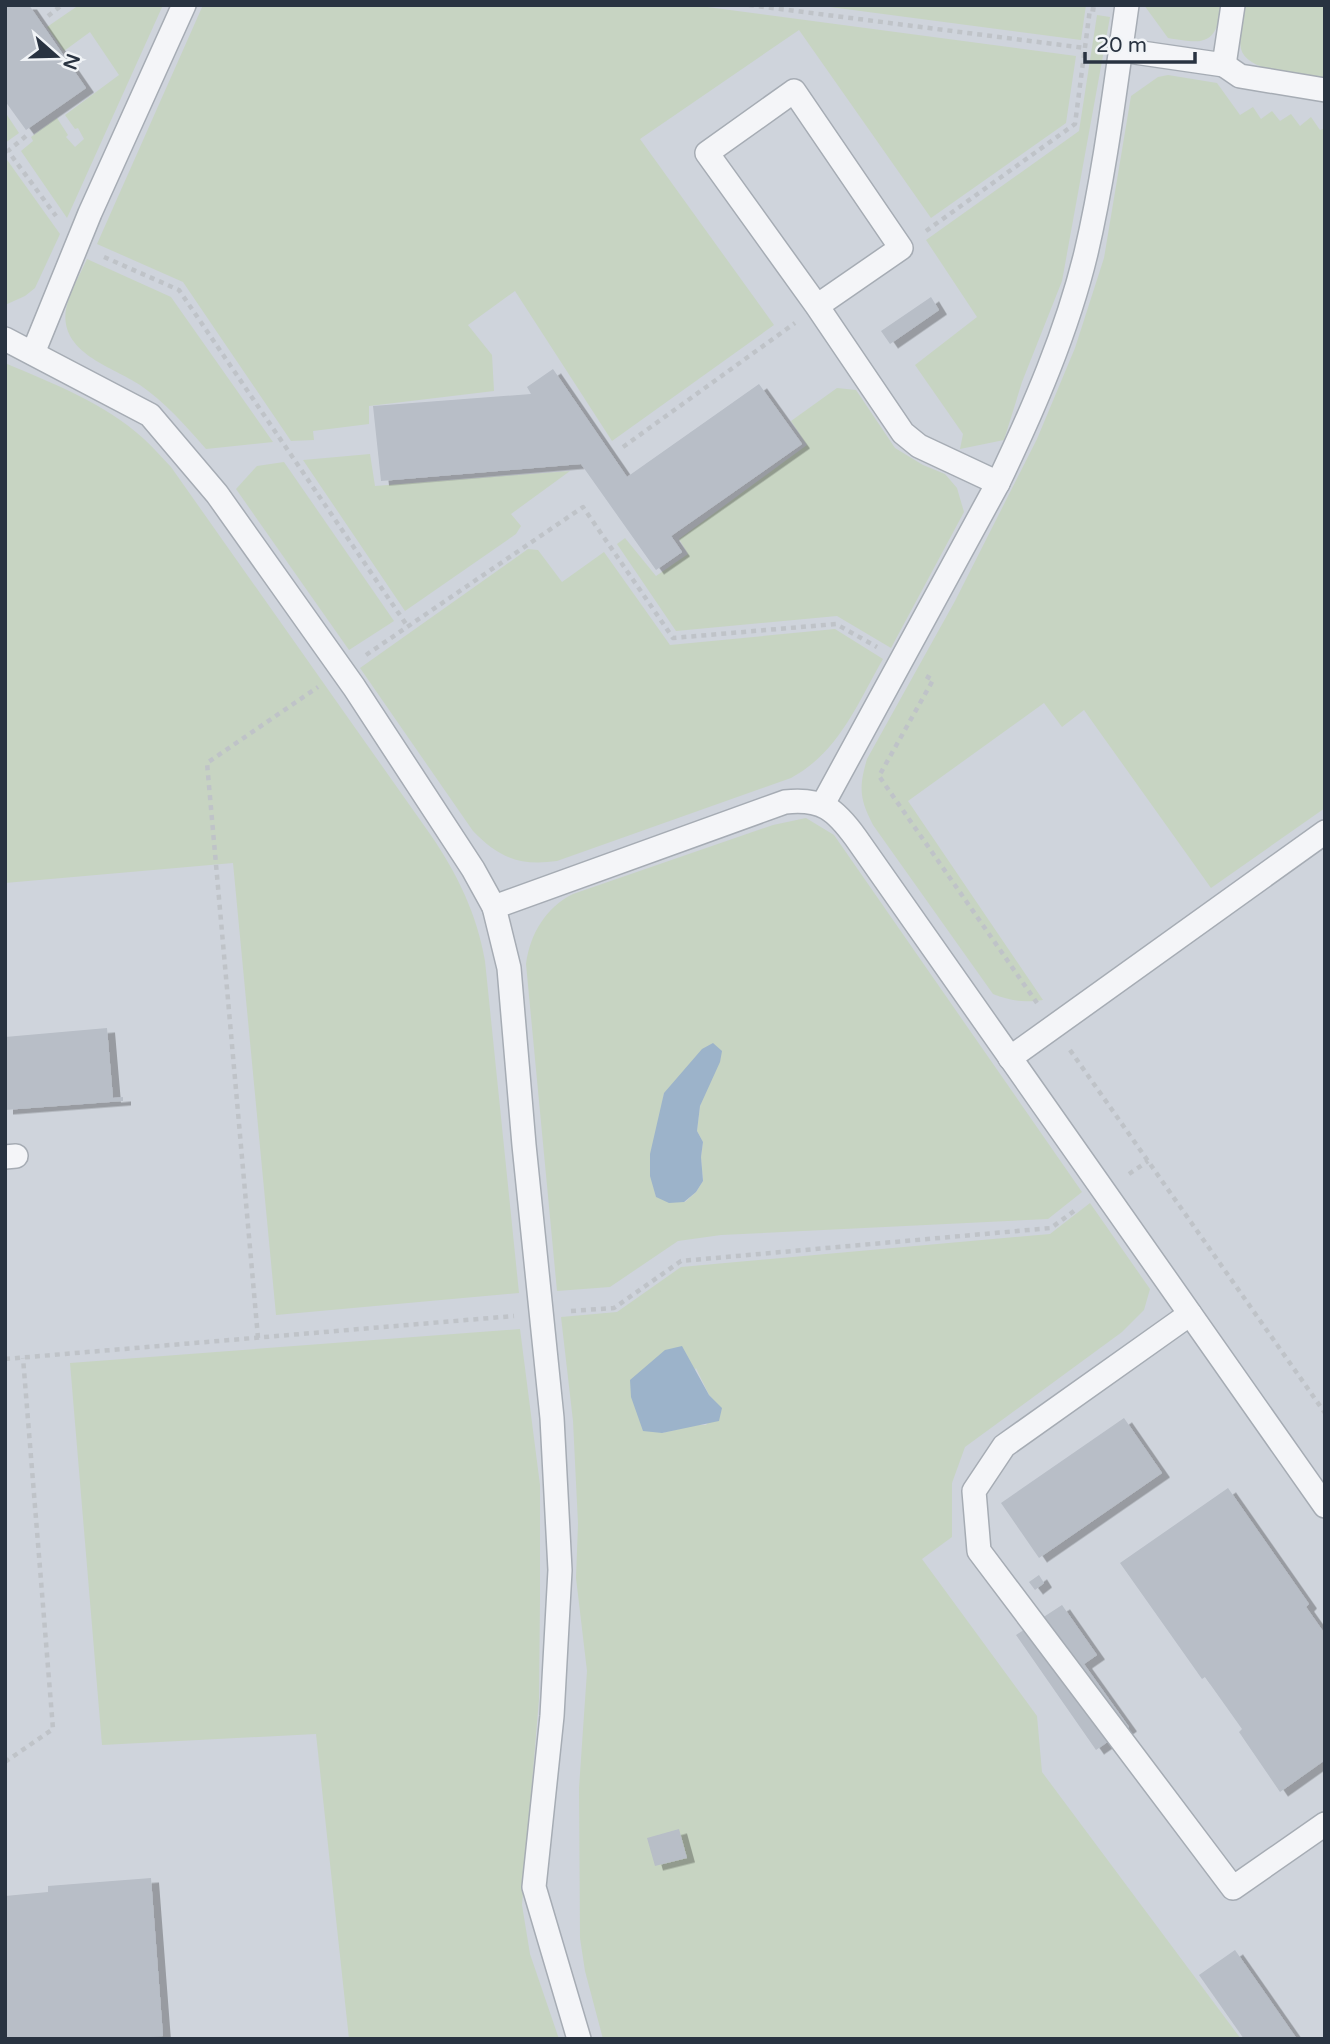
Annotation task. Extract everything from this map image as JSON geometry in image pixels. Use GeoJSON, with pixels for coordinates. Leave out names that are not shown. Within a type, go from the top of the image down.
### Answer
{"type":"FeatureCollection","features":[{"type":"Feature","properties":{"kind":"lane"},"geometry":{"type":"LineString","coordinates":[[33,353],[77,245],[184,5]]}},
{"type":"Feature","properties":{"kind":"lane"},"geometry":{"type":"LineString","coordinates":[[1224,65],[1233,5]]}},
{"type":"Feature","properties":{"kind":"lane"},"geometry":{"type":"LineString","coordinates":[[823,804],[999,483],[1060,338],[1085,256],[1101,179],[1126,10]]}},
{"type":"Feature","properties":{"kind":"lane"},"geometry":{"type":"LineString","coordinates":[[1121,51],[1224,65],[1240,76],[1325,90]]}},
{"type":"Feature","properties":{"kind":"lane"},"geometry":{"type":"LineString","coordinates":[[817,306],[901,248],[794,92],[706,153],[817,306],[903,433],[919,446],[999,483]]}},
{"type":"Feature","properties":{"kind":"lane"},"geometry":{"type":"LineString","coordinates":[[5,339],[150,415],[217,494],[342,671],[402,758],[494,907],[509,968],[552,1418],[560,1570],[552,1716],[534,1887],[579,2039]]}},
{"type":"Feature","properties":{"kind":"lane"},"geometry":{"type":"LineString","coordinates":[[494,907],[785,802],[805,800],[823,804],[842,818],[1325,1506]]}},
{"type":"Feature","properties":{"kind":"lane"},"geometry":{"type":"LineString","coordinates":[[1010,1058],[1325,832]]}},
{"type":"Feature","properties":{"kind":"lane"},"geometry":{"type":"LineString","coordinates":[[1189,1314],[1004,1446],[974,1492],[979,1551],[1233,1888],[1325,1824]]}},
{"type":"Feature","properties":{"kind":"path"},"geometry":{"type":"LineString","coordinates":[[48,16],[62,5]]}},
{"type":"Feature","properties":{"kind":"path"},"geometry":{"type":"LineString","coordinates":[[749,5],[1085,48]]}},
{"type":"Feature","properties":{"kind":"path"},"geometry":{"type":"LineString","coordinates":[[901,248],[1075,124],[1090,9],[1126,10]]}},
{"type":"Feature","properties":{"kind":"path"},"geometry":{"type":"LineString","coordinates":[[26,136],[8,151],[77,245],[179,290],[408,627]]}},
{"type":"Feature","properties":{"kind":"path"},"geometry":{"type":"LineString","coordinates":[[623,447],[817,306]]}},
{"type":"Feature","properties":{"kind":"path"},"geometry":{"type":"LineString","coordinates":[[257,1338],[207,763],[583,507],[673,638],[836,624],[933,680],[879,776],[1325,1413]]}},
{"type":"Feature","properties":{"kind":"path"},"geometry":{"type":"LineString","coordinates":[[5,1359],[614,1308],[681,1261],[1051,1228],[1148,1161]]}},
{"type":"Feature","properties":{"kind":"path"},"geometry":{"type":"LineString","coordinates":[[5,1762],[53,1729],[23,1358]]}},
{"type":"Feature","properties":{"kind":"shaded area"},"geometry":{"type":"Polygon","coordinates":[[[5,5],[1325,5],[1325,2039],[5,2039],[5,5]]]}},
{"type":"Feature","properties":{"kind":"green space"},"geometry":{"type":"Polygon","coordinates":[[[79,5],[163,5],[67,218],[21,151],[33,141],[31,137],[57,118],[68,135],[66,137],[75,147],[84,139],[78,128],[75,129],[65,115],[119,75],[90,32],[64,51],[47,27],[79,5]]]}},
{"type":"Feature","properties":{"kind":"green space"},"geometry":{"type":"Polygon","coordinates":[[[203,5],[692,5],[1076,56],[1066,123],[931,218],[799,30],[640,139],[774,325],[612,441],[515,291],[468,325],[492,355],[494,391],[369,406],[369,424],[313,431],[314,440],[291,441],[183,282],[97,244],[203,5]]]}},
{"type":"Feature","properties":{"kind":"green space"},"geometry":{"type":"Polygon","coordinates":[[[815,5],[1086,5],[1081,40],[815,5]]]}},
{"type":"Feature","properties":{"kind":"green space"},"geometry":{"type":"Polygon","coordinates":[[[1144,5],[1222,5],[1212,35],[1199,41],[1191,41],[1168,38],[1144,5]]]}},
{"type":"Feature","properties":{"kind":"green space"},"geometry":{"type":"Polygon","coordinates":[[[1245,5],[1325,5],[1325,78],[1264,68],[1245,57],[1240,39],[1245,5]]]}},
{"type":"Feature","properties":{"kind":"green space"},"geometry":{"type":"Polygon","coordinates":[[[1097,15],[1110,17],[1062,281],[1022,382],[1004,440],[960,449],[963,434],[915,365],[977,317],[926,240],[1079,131],[1097,15]]]}},
{"type":"Feature","properties":{"kind":"green space"},"geometry":{"type":"Polygon","coordinates":[[[1168,75],[1217,83],[1240,115],[1253,107],[1261,119],[1272,111],[1280,121],[1291,114],[1300,126],[1311,117],[1320,130],[1325,128],[1325,808],[1211,888],[1084,710],[1062,727],[1044,703],[908,801],[1043,1000],[1018,1001],[993,994],[873,825],[863,800],[863,777],[867,759],[955,601],[1037,439],[1075,348],[1104,258],[1131,96],[1158,77],[1168,75]]]}},
{"type":"Feature","properties":{"kind":"green space"},"geometry":{"type":"Polygon","coordinates":[[[5,112],[19,133],[5,143],[5,112]]]}},
{"type":"Feature","properties":{"kind":"green space"},"geometry":{"type":"Polygon","coordinates":[[[5,157],[60,234],[35,288],[5,305],[5,157]]]}},
{"type":"Feature","properties":{"kind":"green space"},"geometry":{"type":"Polygon","coordinates":[[[87,259],[171,297],[273,442],[206,449],[175,415],[149,392],[79,347],[66,324],[66,309],[87,259]]]}},
{"type":"Feature","properties":{"kind":"green space"},"geometry":{"type":"Polygon","coordinates":[[[5,363],[78,395],[113,415],[144,439],[171,467],[449,864],[471,910],[485,961],[519,1293],[276,1315],[233,863],[5,883],[5,363]]]}},
{"type":"Feature","properties":{"kind":"green space"},"geometry":{"type":"Polygon","coordinates":[[[837,388],[856,390],[895,448],[923,465],[945,474],[957,488],[964,512],[891,648],[837,616],[676,631],[617,544],[625,538],[656,576],[688,554],[679,539],[807,445],[791,421],[837,388]]]}},
{"type":"Feature","properties":{"kind":"green space"},"geometry":{"type":"Polygon","coordinates":[[[370,454],[375,486],[570,471],[511,514],[521,526],[516,534],[405,611],[303,460],[370,454]]]}},
{"type":"Feature","properties":{"kind":"green space"},"geometry":{"type":"Polygon","coordinates":[[[284,462],[394,621],[349,650],[236,489],[257,466],[284,462]]]}},
{"type":"Feature","properties":{"kind":"green space"},"geometry":{"type":"Polygon","coordinates":[[[528,549],[538,550],[562,582],[604,552],[670,645],[835,629],[883,659],[855,710],[834,741],[822,755],[791,778],[557,861],[532,862],[511,858],[492,848],[473,831],[360,668],[528,549]]]}},
{"type":"Feature","properties":{"kind":"green space"},"geometry":{"type":"Polygon","coordinates":[[[806,818],[834,835],[1082,1192],[1048,1219],[721,1235],[678,1241],[610,1287],[557,1291],[526,964],[531,942],[547,914],[573,894],[773,825],[806,818]],[[707,1085],[664,1093],[653,1144],[651,1168],[656,1197],[685,1202],[703,1181],[703,1142],[697,1131],[700,1106],[707,1085]]]}},
{"type":"Feature","properties":{"kind":"green space"},"geometry":{"type":"Polygon","coordinates":[[[1090,1203],[1150,1289],[1144,1310],[1122,1332],[965,1447],[952,1483],[952,1537],[922,1559],[1037,1716],[1042,1772],[1241,2039],[603,2039],[585,1971],[580,1938],[579,1788],[587,1671],[576,1578],[578,1524],[573,1421],[561,1317],[617,1312],[681,1267],[1050,1234],[1090,1203]],[[696,1368],[662,1433],[694,1425],[706,1425],[721,1408],[709,1395],[696,1368]]]}},
{"type":"Feature","properties":{"kind":"green space"},"geometry":{"type":"Polygon","coordinates":[[[520,1329],[540,1485],[539,1699],[522,1905],[530,1954],[559,2039],[349,2039],[316,1734],[102,1745],[70,1363],[520,1329]]]}},
{"type":"Feature","properties":{"kind":"water"},"geometry":{"type":"Polygon","coordinates":[[[713,1043],[722,1051],[720,1062],[700,1106],[697,1131],[703,1142],[703,1181],[696,1192],[684,1202],[669,1203],[656,1197],[650,1176],[650,1154],[664,1093],[702,1049],[713,1043]]]}},
{"type":"Feature","properties":{"kind":"water"},"geometry":{"type":"Polygon","coordinates":[[[682,1346],[709,1395],[722,1408],[719,1421],[662,1433],[643,1431],[631,1397],[630,1380],[665,1350],[682,1346]]]}},
{"type":"Feature","properties":{"kind":"building"},"geometry":{"type":"Polygon","coordinates":[[[5,5],[29,5],[86,88],[26,130],[5,101],[5,5]]]}},
{"type":"Feature","properties":{"kind":"building"},"geometry":{"type":"Polygon","coordinates":[[[931,297],[939,310],[890,344],[881,331],[931,297]]]}},
{"type":"Feature","properties":{"kind":"building"},"geometry":{"type":"Polygon","coordinates":[[[553,369],[627,477],[759,384],[802,444],[671,536],[682,552],[656,570],[581,464],[381,481],[373,406],[531,394],[527,387],[553,369]]]}},
{"type":"Feature","properties":{"kind":"building"},"geometry":{"type":"Polygon","coordinates":[[[107,1028],[113,1098],[123,1097],[123,1101],[5,1110],[5,1037],[107,1028]]]}},
{"type":"Feature","properties":{"kind":"building"},"geometry":{"type":"Polygon","coordinates":[[[1124,1418],[1162,1473],[1039,1558],[1001,1503],[1124,1418]]]}},
{"type":"Feature","properties":{"kind":"building"},"geometry":{"type":"Polygon","coordinates":[[[1228,1488],[1309,1604],[1306,1607],[1325,1634],[1325,1760],[1280,1792],[1239,1732],[1242,1729],[1205,1677],[1202,1679],[1120,1563],[1228,1488]]]}},
{"type":"Feature","properties":{"kind":"building"},"geometry":{"type":"Polygon","coordinates":[[[1039,1575],[1044,1583],[1035,1590],[1029,1582],[1039,1575]]]}},
{"type":"Feature","properties":{"kind":"building"},"geometry":{"type":"Polygon","coordinates":[[[1062,1605],[1097,1655],[1084,1664],[1129,1727],[1096,1750],[1016,1635],[1062,1605]]]}},
{"type":"Feature","properties":{"kind":"building"},"geometry":{"type":"Polygon","coordinates":[[[679,1829],[687,1858],[655,1866],[647,1838],[679,1829]]]}},
{"type":"Feature","properties":{"kind":"building"},"geometry":{"type":"Polygon","coordinates":[[[151,1878],[163,2036],[124,2039],[5,2039],[5,1896],[48,1892],[48,1886],[151,1878]]]}},
{"type":"Feature","properties":{"kind":"building"},"geometry":{"type":"Polygon","coordinates":[[[1235,1950],[1297,2039],[1244,2039],[1199,1975],[1235,1950]]]}}]}
